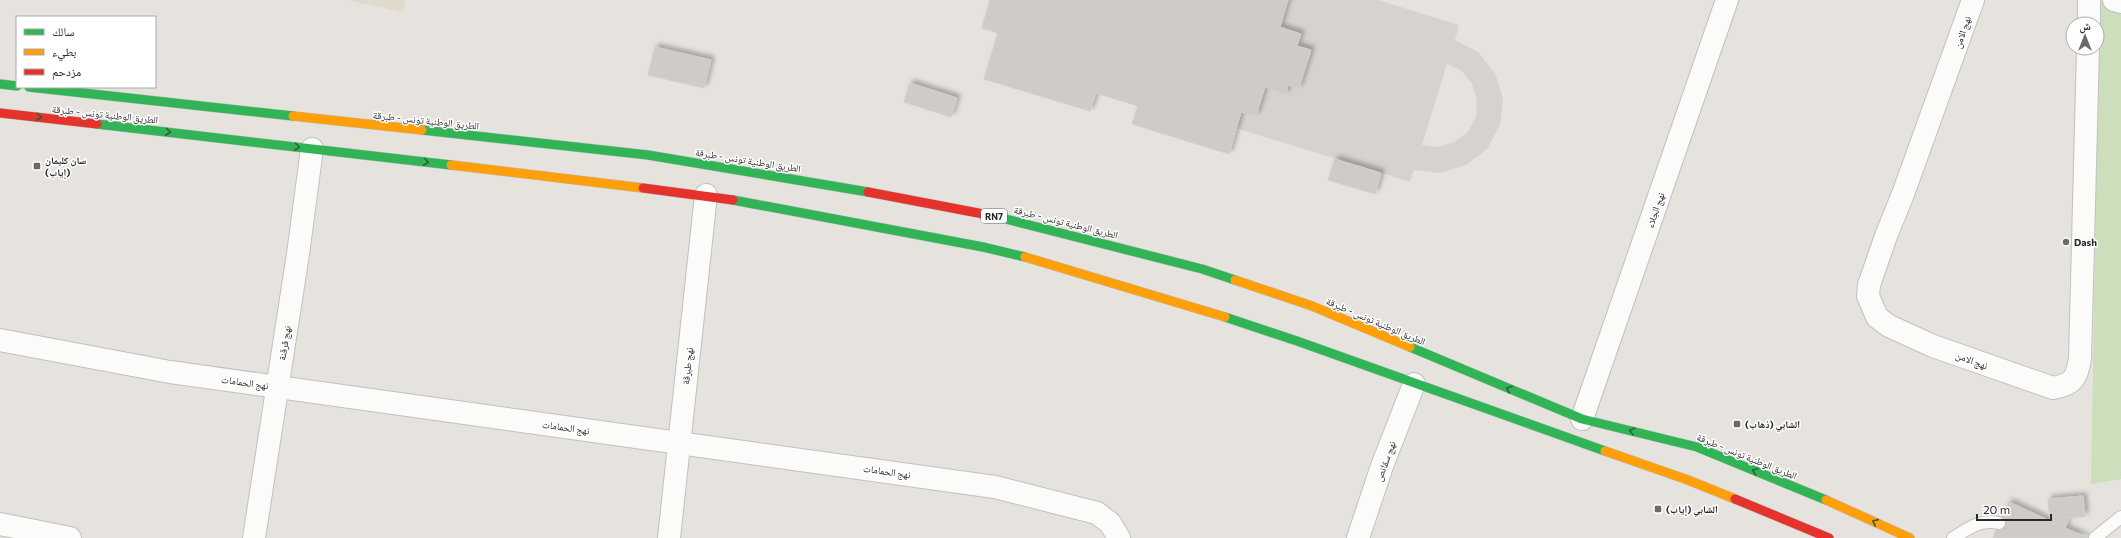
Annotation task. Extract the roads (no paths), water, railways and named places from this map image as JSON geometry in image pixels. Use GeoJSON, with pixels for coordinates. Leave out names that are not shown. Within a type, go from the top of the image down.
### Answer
{"type":"FeatureCollection","features":[{"type":"Feature","properties":{"kind":"main road"},"geometry":{"type":"LineString","coordinates":[[0,84],[16,86]]}},
{"type":"Feature","properties":{"kind":"main road","name":"الطريق الوطنية تونس - طبرقة"},"geometry":{"type":"LineString","coordinates":[[38,88],[648,155],[877,193],[989,215],[1202,269],[1312,306],[1582,419],[1697,447],[1817,496],[1910,538]]}},
{"type":"Feature","properties":{"kind":"main road","name":"الطريق الوطنية تونس - طبرقة"},"geometry":{"type":"LineString","coordinates":[[0,113],[706,195],[983,247],[1037,260],[1246,324],[1688,480],[1829,538]]}},
{"type":"Feature","properties":{"kind":"street","name":"نهج الجلاء"},"geometry":{"type":"LineString","coordinates":[[1582,419],[1728,0]]}},
{"type":"Feature","properties":{"kind":"street","name":"نهج الامن"},"geometry":{"type":"LineString","coordinates":[[1973,0],[1906,186],[1886,236],[1869,285],[1868,296],[1877,317],[1889,326],[1933,346],[2053,388],[2065,386],[2073,381],[2078,372],[2080,359],[2088,56]]}},
{"type":"Feature","properties":{"kind":"street"},"geometry":{"type":"LineString","coordinates":[[2088,16],[2089,0]]}},
{"type":"Feature","properties":{"kind":"street"},"geometry":{"type":"LineString","coordinates":[[2114,0],[2121,2]]}},
{"type":"Feature","properties":{"kind":"street","name":"نهج قرقنة"},"geometry":{"type":"LineString","coordinates":[[254,538],[278,386],[312,149]]}},
{"type":"Feature","properties":{"kind":"street","name":"نهج طبرقة"},"geometry":{"type":"LineString","coordinates":[[669,538],[706,195]]}},
{"type":"Feature","properties":{"kind":"street","name":"نهج الحمامات"},"geometry":{"type":"LineString","coordinates":[[0,340],[170,372],[995,487],[1097,513],[1110,523],[1119,538]]}},
{"type":"Feature","properties":{"kind":"street","name":"نهج سقانص"},"geometry":{"type":"LineString","coordinates":[[1358,538],[1382,466],[1414,384]]}},
{"type":"Feature","properties":{"kind":"street"},"geometry":{"type":"LineString","coordinates":[[0,524],[70,538]]}},
{"type":"Feature","properties":{"kind":"lane"},"geometry":{"type":"LineString","coordinates":[[2095,538],[2121,517]]}},
{"type":"Feature","properties":{"kind":"lane"},"geometry":{"type":"LineString","coordinates":[[1953,538],[1982,522],[1999,523]]}},
{"type":"Feature","properties":{"kind":"place","name":"سان كليمان (إياب)"},"geometry":{"type":"Point","coordinates":[37,166]}},
{"type":"Feature","properties":{"kind":"place","name":"Dash"},"geometry":{"type":"Point","coordinates":[2066,242]}},
{"type":"Feature","properties":{"kind":"place","name":"الشابي (ذهاب)"},"geometry":{"type":"Point","coordinates":[1737,424]}},
{"type":"Feature","properties":{"kind":"place","name":"الشابي (إياب)"},"geometry":{"type":"Point","coordinates":[1658,509]}}]}
